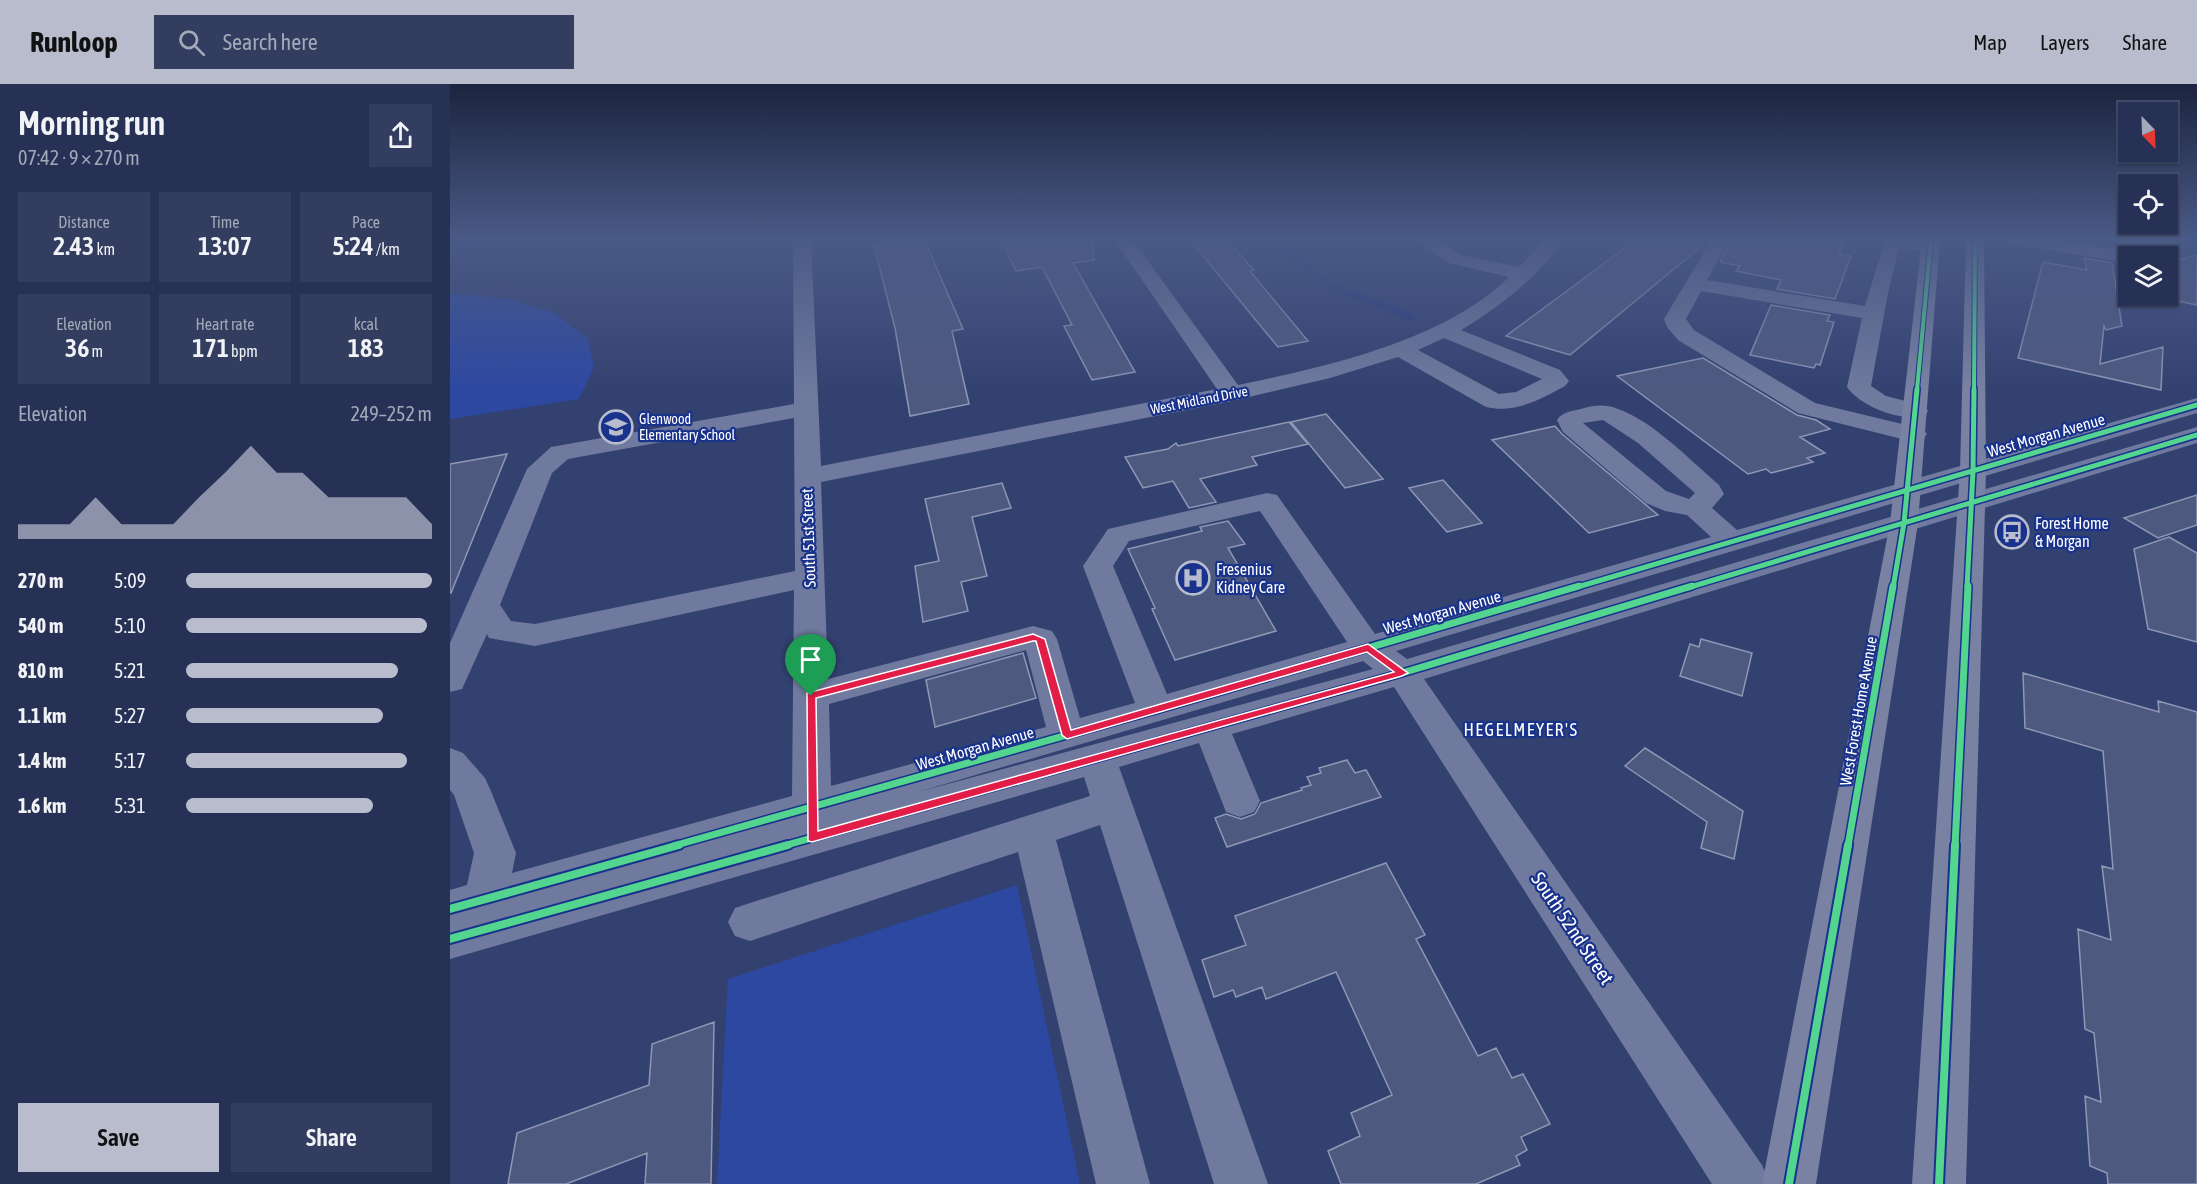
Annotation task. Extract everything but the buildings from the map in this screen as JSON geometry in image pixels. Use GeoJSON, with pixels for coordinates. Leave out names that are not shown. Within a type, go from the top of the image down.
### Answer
{"type":"FeatureCollection","features":[{"type":"Feature","properties":{"kind":"main road","name":"West Forest Home Avenue"},"geometry":{"type":"LineString","coordinates":[[1789,1184],[1906,507],[1926,290]]}},
{"type":"Feature","properties":{"kind":"main road"},"geometry":{"type":"LineString","coordinates":[[1939,1184],[1972,486],[1975,290]]}},
{"type":"Feature","properties":{"kind":"street","name":"South 51st Street"},"geometry":{"type":"LineString","coordinates":[[803,290],[810,577],[812,823]]}},
{"type":"Feature","properties":{"kind":"street"},"geometry":{"type":"LineString","coordinates":[[1159,290],[1232,394]]}},
{"type":"Feature","properties":{"kind":"street","name":"West Midland Drive"},"geometry":{"type":"LineString","coordinates":[[806,477],[1304,378],[1372,359],[1443,330],[1489,305],[1505,290]]}},
{"type":"Feature","properties":{"kind":"street"},"geometry":{"type":"LineString","coordinates":[[1691,290],[1675,319],[1678,327],[1686,335],[1807,408],[1914,434]]}},
{"type":"Feature","properties":{"kind":"street"},"geometry":{"type":"LineString","coordinates":[[1733,290],[1874,314]]}},
{"type":"Feature","properties":{"kind":"street"},"geometry":{"type":"LineString","coordinates":[[1868,290],[1874,314],[1859,387],[1865,397],[1916,411]]}},
{"type":"Feature","properties":{"kind":"street"},"geometry":{"type":"LineString","coordinates":[[1398,348],[1495,402],[1522,399],[1557,381],[1552,375],[1443,330]]}},
{"type":"Feature","properties":{"kind":"street","name":"West Morgan Avenue"},"geometry":{"type":"LineString","coordinates":[[450,939],[812,823],[1082,747],[1211,726],[1402,673],[1972,486],[2197,405]]}},
{"type":"Feature","properties":{"kind":"street"},"geometry":{"type":"LineString","coordinates":[[450,680],[484,605],[540,469],[560,453],[805,409]]}},
{"type":"Feature","properties":{"kind":"street"},"geometry":{"type":"LineString","coordinates":[[1695,508],[1710,494],[1709,491],[1633,428],[1608,414],[1583,415],[1569,420],[1580,434],[1656,497],[1675,505],[1695,508],[1734,542]]}},
{"type":"Feature","properties":{"kind":"street","name":"West Morgan Avenue"},"geometry":{"type":"LineString","coordinates":[[1972,486],[2197,435]]}},
{"type":"Feature","properties":{"kind":"street","name":"South 52nd Street"},"geometry":{"type":"LineString","coordinates":[[1156,710],[1098,566],[1118,536],[1267,501],[1368,648],[1402,673],[1743,1184]]}},
{"type":"Feature","properties":{"kind":"street","name":"West Morgan Avenue"},"geometry":{"type":"LineString","coordinates":[[1082,747],[1156,710],[1368,648],[1734,542],[1906,507]]}},
{"type":"Feature","properties":{"kind":"street"},"geometry":{"type":"LineString","coordinates":[[484,605],[501,630],[535,635],[810,577]]}},
{"type":"Feature","properties":{"kind":"street"},"geometry":{"type":"LineString","coordinates":[[811,696],[1033,637],[1040,639],[1082,747],[1113,805],[1241,1184]]}},
{"type":"Feature","properties":{"kind":"street"},"geometry":{"type":"LineString","coordinates":[[1211,726],[1240,801]]}},
{"type":"Feature","properties":{"kind":"street"},"geometry":{"type":"LineString","coordinates":[[450,763],[471,789],[495,853],[467,904]]}},
{"type":"Feature","properties":{"kind":"street"},"geometry":{"type":"LineString","coordinates":[[750,922],[1113,805]]}},
{"type":"Feature","properties":{"kind":"street","name":"West Morgan Avenue"},"geometry":{"type":"LineString","coordinates":[[467,904],[812,823]]}},
{"type":"Feature","properties":{"kind":"street"},"geometry":{"type":"LineString","coordinates":[[1033,831],[1123,1184]]}},
{"type":"Feature","properties":{"kind":"shaded area"},"geometry":{"type":"Polygon","coordinates":[[[450,293],[508,299],[555,313],[588,339],[594,367],[579,399],[450,419],[450,293]]]}},
{"type":"Feature","properties":{"kind":"shaded area"},"geometry":{"type":"Polygon","coordinates":[[[1017,885],[1080,1184],[717,1184],[728,979],[1017,885]]]}},
{"type":"Feature","properties":{"kind":"waterway"},"geometry":{"type":"LineString","coordinates":[[1342,290],[1411,317]]}},
{"type":"Feature","properties":{"kind":"cycle path"},"geometry":{"type":"LineString","coordinates":[[1789,1184],[1904,523],[1926,290]]}},
{"type":"Feature","properties":{"kind":"cycle path"},"geometry":{"type":"LineString","coordinates":[[1939,1184],[1973,471],[1975,290]]}},
{"type":"Feature","properties":{"kind":"cycle path"},"geometry":{"type":"LineString","coordinates":[[450,909],[1156,710],[2197,405]]}},
{"type":"Feature","properties":{"kind":"cycle path"},"geometry":{"type":"LineString","coordinates":[[450,939],[1402,673],[2197,435]]}},
{"type":"Feature","properties":{"kind":"place","name":"Glenwood Elementary School"},"geometry":{"type":"Point","coordinates":[616,427]}},
{"type":"Feature","properties":{"kind":"place","name":"Forest Home & Morgan"},"geometry":{"type":"Point","coordinates":[2012,532]}},
{"type":"Feature","properties":{"kind":"place","name":"Fresenius Kidney Care"},"geometry":{"type":"Point","coordinates":[1193,578]}},
{"type":"Feature","properties":{"kind":"district","name":"HEGELMEYER'S"},"geometry":{"type":"Point","coordinates":[1521,729]}},
{"type":"Feature","properties":{"kind":"route"},"geometry":{"type":"LineString","coordinates":[[1033,637],[1040,639],[1067,735],[1368,648],[1402,673],[812,837],[811,696],[1033,637]]}}]}
